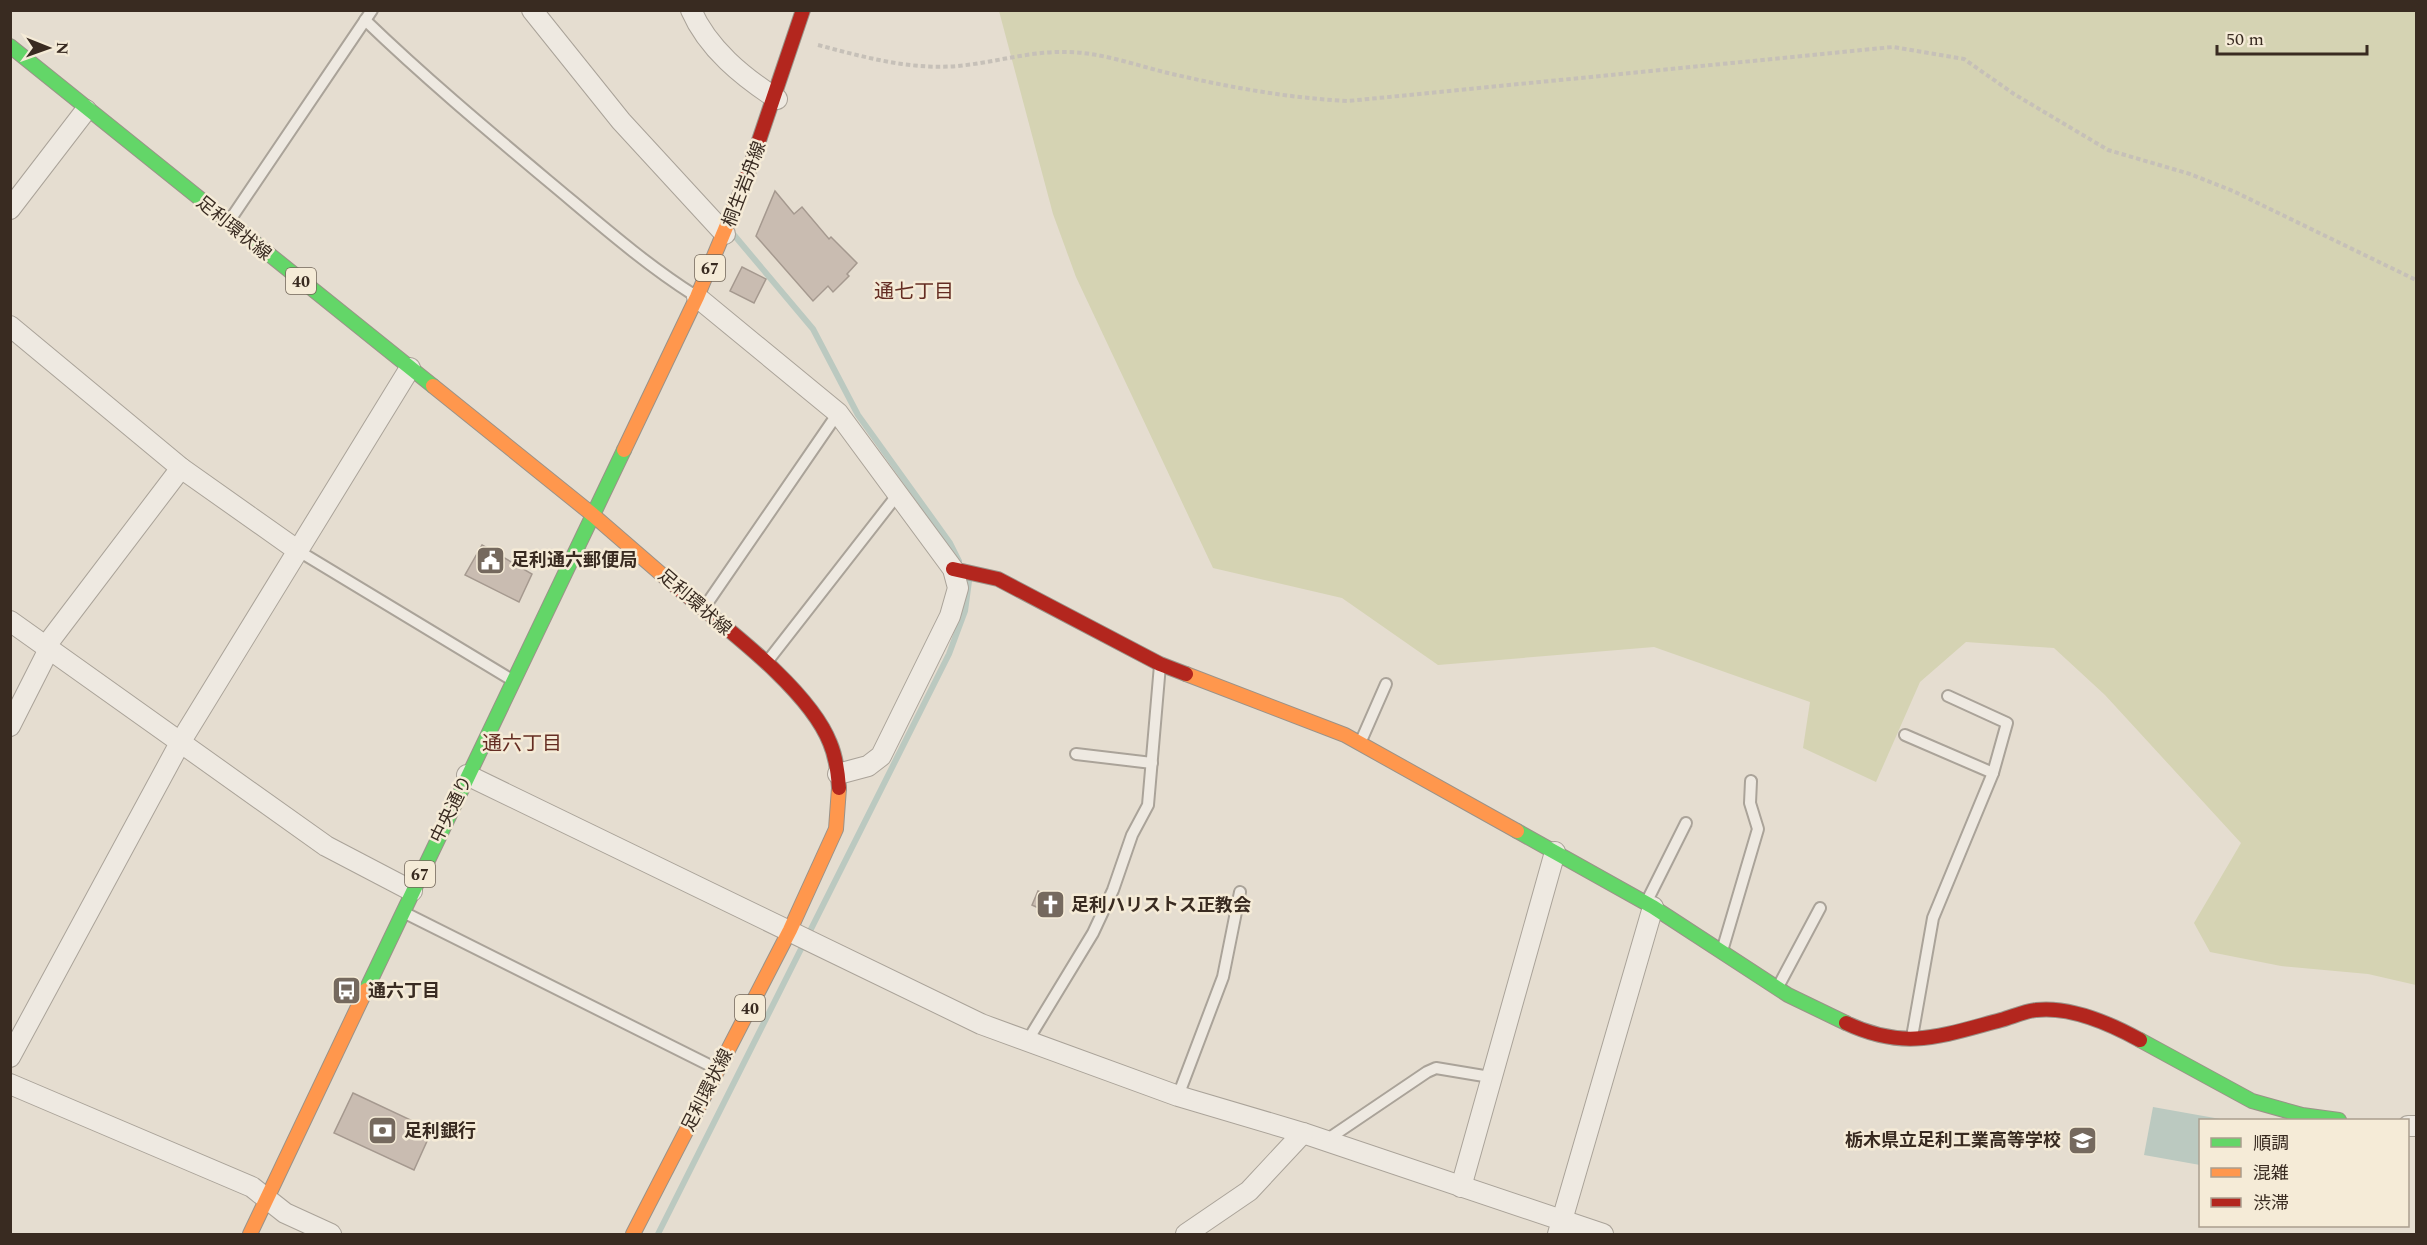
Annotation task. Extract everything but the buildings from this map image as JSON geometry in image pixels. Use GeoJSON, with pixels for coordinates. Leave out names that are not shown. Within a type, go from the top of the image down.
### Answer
{"type":"FeatureCollection","features":[{"type":"Feature","properties":{"kind":"main road","name":"桐生岩舟線"},"geometry":{"type":"LineString","coordinates":[[593,515],[725,234],[777,99],[803,10]]}},
{"type":"Feature","properties":{"kind":"main road","name":"足利環状線"},"geometry":{"type":"LineString","coordinates":[[10,46],[86,110],[593,515],[794,689],[820,723],[830,742],[838,774],[839,813],[834,837],[790,930],[633,1234]]}},
{"type":"Feature","properties":{"kind":"main road","name":"中央通り"},"geometry":{"type":"LineString","coordinates":[[250,1234],[593,515]]}},
{"type":"Feature","properties":{"kind":"main road"},"geometry":{"type":"LineString","coordinates":[[953,569],[998,579],[1160,664],[1360,744],[1650,905],[1777,988],[1872,1035],[1912,1040],[1941,1036],[2037,1010],[2090,1016],[2126,1032],[2252,1101],[2302,1114],[2334,1119]]}},
{"type":"Feature","properties":{"kind":"street"},"geometry":{"type":"LineString","coordinates":[[532,10],[621,121],[725,234]]}},
{"type":"Feature","properties":{"kind":"street"},"geometry":{"type":"LineString","coordinates":[[691,10],[697,23],[724,58],[749,81],[777,99]]}},
{"type":"Feature","properties":{"kind":"street"},"geometry":{"type":"LineString","coordinates":[[10,209],[86,110]]}},
{"type":"Feature","properties":{"kind":"street"},"geometry":{"type":"LineString","coordinates":[[697,297],[838,413],[953,569],[958,588],[950,616],[881,756],[868,766],[838,774]]}},
{"type":"Feature","properties":{"kind":"street"},"geometry":{"type":"LineString","coordinates":[[10,326],[181,468],[297,550]]}},
{"type":"Feature","properties":{"kind":"street"},"geometry":{"type":"LineString","coordinates":[[10,1057],[181,741],[410,368]]}},
{"type":"Feature","properties":{"kind":"street"},"geometry":{"type":"LineString","coordinates":[[10,726],[47,648],[181,468]]}},
{"type":"Feature","properties":{"kind":"street"},"geometry":{"type":"LineString","coordinates":[[10,621],[326,846],[412,891]]}},
{"type":"Feature","properties":{"kind":"street"},"geometry":{"type":"LineString","coordinates":[[467,775],[981,1024],[1178,1096],[1303,1133],[1461,1187],[1560,1228],[1603,1234]]}},
{"type":"Feature","properties":{"kind":"street"},"geometry":{"type":"LineString","coordinates":[[1461,1187],[1555,852]]}},
{"type":"Feature","properties":{"kind":"street"},"geometry":{"type":"LineString","coordinates":[[1560,1228],[1650,905]]}},
{"type":"Feature","properties":{"kind":"street"},"geometry":{"type":"LineString","coordinates":[[10,1084],[252,1187],[285,1213],[331,1234]]}},
{"type":"Feature","properties":{"kind":"street"},"geometry":{"type":"LineString","coordinates":[[1186,1234],[1249,1191],[1303,1133]]}},
{"type":"Feature","properties":{"kind":"lane"},"geometry":{"type":"LineString","coordinates":[[228,223],[372,10]]}},
{"type":"Feature","properties":{"kind":"lane"},"geometry":{"type":"LineString","coordinates":[[365,20],[423,76],[570,200],[672,281],[697,297]]}},
{"type":"Feature","properties":{"kind":"lane"},"geometry":{"type":"LineString","coordinates":[[703,609],[838,413]]}},
{"type":"Feature","properties":{"kind":"lane"},"geometry":{"type":"LineString","coordinates":[[766,664],[898,494]]}},
{"type":"Feature","properties":{"kind":"lane"},"geometry":{"type":"LineString","coordinates":[[297,550],[513,680]]}},
{"type":"Feature","properties":{"kind":"lane"},"geometry":{"type":"LineString","coordinates":[[1028,1040],[1093,933],[1113,890],[1132,835],[1148,805],[1160,664]]}},
{"type":"Feature","properties":{"kind":"lane"},"geometry":{"type":"LineString","coordinates":[[1360,744],[1386,684]]}},
{"type":"Feature","properties":{"kind":"lane"},"geometry":{"type":"LineString","coordinates":[[1912,1040],[1933,918],[1993,773],[2007,723],[1948,696]]}},
{"type":"Feature","properties":{"kind":"lane"},"geometry":{"type":"LineString","coordinates":[[1905,735],[1993,773]]}},
{"type":"Feature","properties":{"kind":"lane"},"geometry":{"type":"LineString","coordinates":[[1076,754],[1152,763]]}},
{"type":"Feature","properties":{"kind":"lane"},"geometry":{"type":"LineString","coordinates":[[1722,952],[1758,829],[1750,803],[1751,781]]}},
{"type":"Feature","properties":{"kind":"lane"},"geometry":{"type":"LineString","coordinates":[[1650,905],[1686,823]]}},
{"type":"Feature","properties":{"kind":"lane"},"geometry":{"type":"LineString","coordinates":[[1178,1096],[1223,977],[1240,892]]}},
{"type":"Feature","properties":{"kind":"lane"},"geometry":{"type":"LineString","coordinates":[[1777,988],[1820,908]]}},
{"type":"Feature","properties":{"kind":"lane"},"geometry":{"type":"LineString","coordinates":[[403,912],[718,1070]]}},
{"type":"Feature","properties":{"kind":"lane"},"geometry":{"type":"LineString","coordinates":[[1325,1141],[1436,1068],[1490,1077]]}},
{"type":"Feature","properties":{"kind":"path"},"geometry":{"type":"LineString","coordinates":[[795,39],[881,62],[923,67],[958,66],[1065,52],[1092,55],[1216,84],[1295,99],[1348,101],[1820,53],[1893,47],[1923,51],[1964,59],[2014,94],[2108,150],[2190,174],[2233,191],[2416,280]]}},
{"type":"Feature","properties":{"kind":"shaded area"},"geometry":{"type":"Polygon","coordinates":[[[999,11],[2416,11],[2416,985],[2368,974],[2281,966],[2210,952],[2194,923],[2241,843],[2105,695],[2054,648],[1966,642],[1920,682],[1876,782],[1803,748],[1810,702],[1654,647],[1438,665],[1342,598],[1213,568],[1076,277],[1053,214],[999,11]]]}},
{"type":"Feature","properties":{"kind":"shaded area"},"geometry":{"type":"Polygon","coordinates":[[[2153,1107],[2220,1119],[2199,1119],[2199,1165],[2144,1155],[2153,1107]]]}},
{"type":"Feature","properties":{"kind":"waterway"},"geometry":{"type":"LineString","coordinates":[[734,235],[813,329],[858,415],[950,543],[959,561]]}},
{"type":"Feature","properties":{"kind":"waterway"},"geometry":{"type":"LineString","coordinates":[[658,1234],[949,654],[965,611],[969,581]]}},
{"type":"Feature","properties":{"kind":"traffic: fast"},"geometry":{"type":"LineString","coordinates":[[10,46],[433,386]]}},
{"type":"Feature","properties":{"kind":"traffic: fast"},"geometry":{"type":"LineString","coordinates":[[366,990],[624,450]]}},
{"type":"Feature","properties":{"kind":"traffic: fast"},"geometry":{"type":"LineString","coordinates":[[1517,831],[1653,907],[1788,995],[1846,1023]]}},
{"type":"Feature","properties":{"kind":"traffic: fast"},"geometry":{"type":"LineString","coordinates":[[2140,1040],[2252,1101],[2302,1115],[2332,1119]]}},
{"type":"Feature","properties":{"kind":"traffic: slow"},"geometry":{"type":"LineString","coordinates":[[624,450],[697,297],[746,179]]}},
{"type":"Feature","properties":{"kind":"traffic: slow"},"geometry":{"type":"LineString","coordinates":[[433,386],[593,515],[668,580]]}},
{"type":"Feature","properties":{"kind":"traffic: slow"},"geometry":{"type":"LineString","coordinates":[[1186,674],[1345,735],[1517,831]]}},
{"type":"Feature","properties":{"kind":"traffic: slow"},"geometry":{"type":"LineString","coordinates":[[633,1234],[790,930],[836,829],[839,788]]}},
{"type":"Feature","properties":{"kind":"traffic: slow"},"geometry":{"type":"LineString","coordinates":[[250,1234],[366,990]]}},
{"type":"Feature","properties":{"kind":"traffic: jam"},"geometry":{"type":"LineString","coordinates":[[746,179],[803,10]]}},
{"type":"Feature","properties":{"kind":"traffic: jam"},"geometry":{"type":"LineString","coordinates":[[953,569],[998,579],[1160,664],[1186,674]]}},
{"type":"Feature","properties":{"kind":"traffic: jam"},"geometry":{"type":"LineString","coordinates":[[668,580],[758,655],[802,699],[819,721],[830,743],[839,788]]}},
{"type":"Feature","properties":{"kind":"traffic: jam"},"geometry":{"type":"LineString","coordinates":[[1846,1023],[1887,1037],[1923,1038],[1960,1031],[2027,1012],[2049,1009],[2090,1018],[2140,1040]]}},
{"type":"Feature","properties":{"kind":"place","name":"足利通六郵便局"},"geometry":{"type":"Point","coordinates":[490,560]}},
{"type":"Feature","properties":{"kind":"place","name":"足利ハリストス正教会"},"geometry":{"type":"Point","coordinates":[1050,905]}},
{"type":"Feature","properties":{"kind":"place","name":"通六丁目"},"geometry":{"type":"Point","coordinates":[347,991]}},
{"type":"Feature","properties":{"kind":"place","name":"足利銀行"},"geometry":{"type":"Point","coordinates":[383,1131]}},
{"type":"Feature","properties":{"kind":"place","name":"栃木県立足利工業高等学校"},"geometry":{"type":"Point","coordinates":[2082,1140]}},
{"type":"Feature","properties":{"kind":"district","name":"通七丁目"},"geometry":{"type":"Point","coordinates":[914,291]}},
{"type":"Feature","properties":{"kind":"district","name":"通六丁目"},"geometry":{"type":"Point","coordinates":[522,743]}}]}
